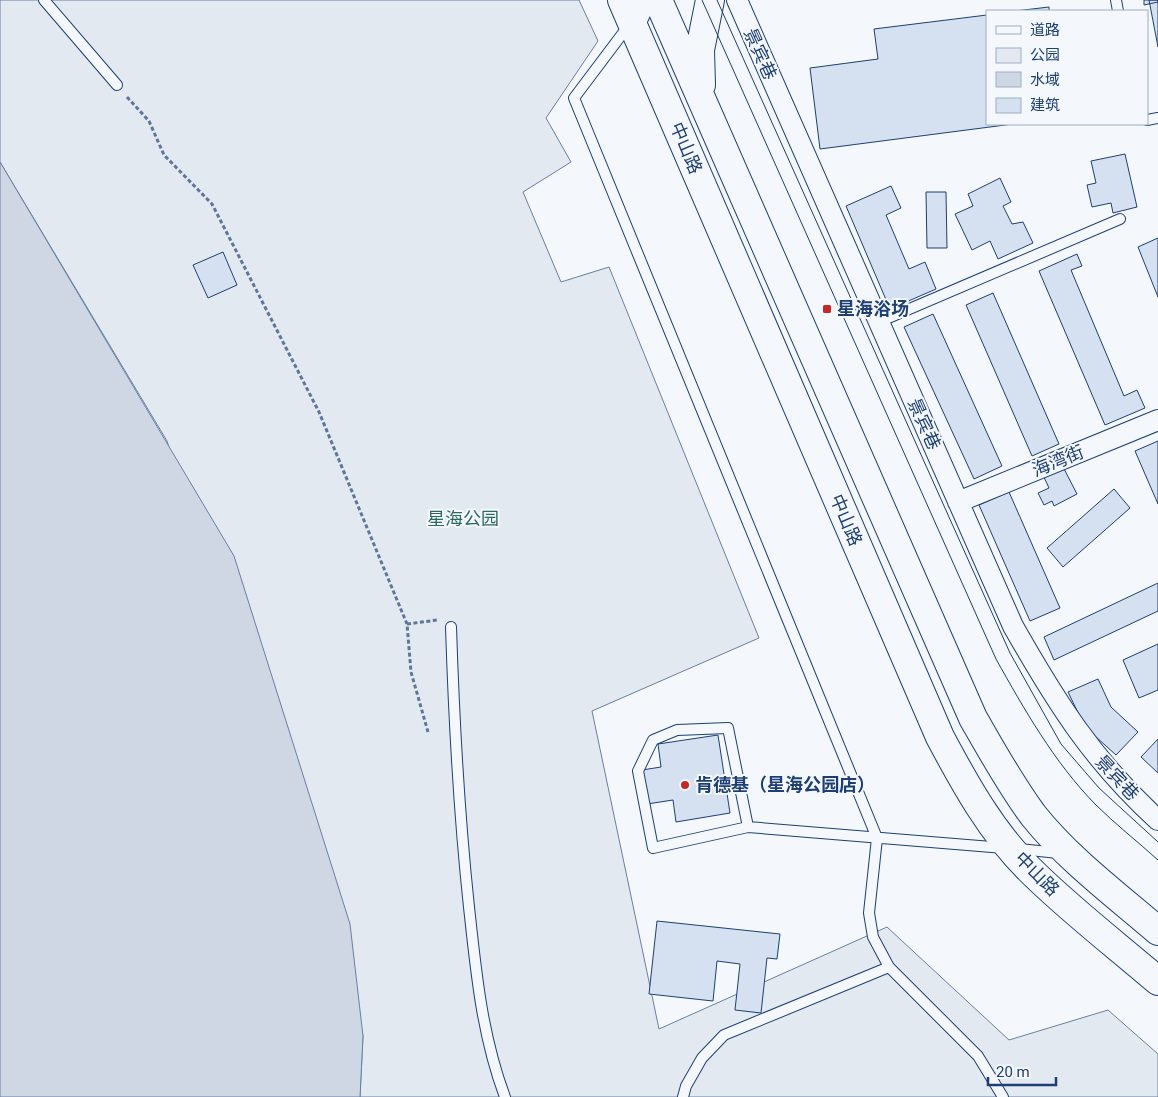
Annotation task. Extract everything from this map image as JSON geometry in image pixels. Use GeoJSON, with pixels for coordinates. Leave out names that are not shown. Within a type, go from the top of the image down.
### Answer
{"type":"FeatureCollection","features":[{"type":"Feature","properties":{"kind":"highway","name":"中山路"},"geometry":{"type":"LineString","coordinates":[[658,0],[973,718],[1004,772],[1033,815],[1069,854],[1158,931]]}},
{"type":"Feature","properties":{"kind":"highway"},"geometry":{"type":"LineString","coordinates":[[703,102],[699,76],[700,50],[710,0]]}},
{"type":"Feature","properties":{"kind":"highway","name":"中山路"},"geometry":{"type":"LineString","coordinates":[[632,7],[940,737],[968,790],[995,830],[1028,869],[1158,981]]}},
{"type":"Feature","properties":{"kind":"street","name":"景宾巷"},"geometry":{"type":"LineString","coordinates":[[736,0],[1013,626],[1049,690],[1090,748],[1112,775],[1158,820]]}},
{"type":"Feature","properties":{"kind":"street","name":"海湾街"},"geometry":{"type":"LineString","coordinates":[[958,502],[1158,420]]}},
{"type":"Feature","properties":{"kind":"lane"},"geometry":{"type":"LineString","coordinates":[[44,0],[117,85]]}},
{"type":"Feature","properties":{"kind":"lane"},"geometry":{"type":"LineString","coordinates":[[632,7],[574,98],[877,838],[869,913],[872,937],[889,967],[978,1056],[1003,1097]]}},
{"type":"Feature","properties":{"kind":"lane"},"geometry":{"type":"LineString","coordinates":[[879,322],[1120,219]]}},
{"type":"Feature","properties":{"kind":"lane"},"geometry":{"type":"LineString","coordinates":[[451,627],[454,742],[479,999],[493,1065],[505,1097]]}},
{"type":"Feature","properties":{"kind":"lane"},"geometry":{"type":"LineString","coordinates":[[748,827],[728,728],[677,730],[653,740],[638,771],[653,848],[748,827],[1069,854]]}},
{"type":"Feature","properties":{"kind":"lane"},"geometry":{"type":"LineString","coordinates":[[683,1097],[686,1086],[702,1058],[724,1035],[889,967]]}},
{"type":"Feature","properties":{"kind":"path"},"geometry":{"type":"LineString","coordinates":[[117,85],[149,120],[164,155],[212,204],[319,412],[408,624],[411,672],[428,732]]}},
{"type":"Feature","properties":{"kind":"path"},"geometry":{"type":"LineString","coordinates":[[408,624],[437,620],[451,627]]}},
{"type":"Feature","properties":{"kind":"green space","name":"星海公园"},"geometry":{"type":"Polygon","coordinates":[[[0,0],[579,0],[598,41],[546,118],[571,162],[523,192],[561,282],[609,267],[759,638],[592,711],[659,1029],[887,927],[1009,1040],[1108,1010],[1158,1054],[1158,1097],[360,1097],[363,1036],[167,441],[0,162],[0,0]]]}},
{"type":"Feature","properties":{"kind":"water"},"geometry":{"type":"Polygon","coordinates":[[[0,162],[234,556],[350,924],[363,1036],[360,1097],[0,1097],[0,162]]]}},
{"type":"Feature","properties":{"kind":"building"},"geometry":{"type":"Polygon","coordinates":[[[1144,0],[1158,0],[1158,2],[1144,5],[1144,0]]]}},
{"type":"Feature","properties":{"kind":"building"},"geometry":{"type":"Polygon","coordinates":[[[1149,0],[1158,0],[1158,47],[1149,0]]]}},
{"type":"Feature","properties":{"kind":"building"},"geometry":{"type":"Polygon","coordinates":[[[1049,7],[1049,10],[1024,10],[1049,7]]]}},
{"type":"Feature","properties":{"kind":"building"},"geometry":{"type":"Polygon","coordinates":[[[986,15],[986,125],[1005,125],[820,149],[810,68],[878,59],[874,29],[986,15]]]}},
{"type":"Feature","properties":{"kind":"building"},"geometry":{"type":"Polygon","coordinates":[[[1125,154],[1137,207],[1113,213],[1111,203],[1092,207],[1087,185],[1096,183],[1091,161],[1125,154]]]}},
{"type":"Feature","properties":{"kind":"building"},"geometry":{"type":"Polygon","coordinates":[[[1000,178],[1011,202],[1003,206],[1012,224],[1023,222],[1033,243],[998,259],[990,241],[972,250],[955,214],[973,206],[968,194],[1000,178]]]}},
{"type":"Feature","properties":{"kind":"building"},"geometry":{"type":"Polygon","coordinates":[[[891,186],[901,208],[886,215],[909,269],[925,262],[936,289],[890,309],[846,206],[891,186]]]}},
{"type":"Feature","properties":{"kind":"building"},"geometry":{"type":"Polygon","coordinates":[[[926,192],[946,192],[947,248],[927,248],[926,192]]]}},
{"type":"Feature","properties":{"kind":"building"},"geometry":{"type":"Polygon","coordinates":[[[1158,238],[1158,297],[1138,247],[1158,238]]]}},
{"type":"Feature","properties":{"kind":"building"},"geometry":{"type":"Polygon","coordinates":[[[223,252],[237,285],[208,298],[193,265],[223,252]]]}},
{"type":"Feature","properties":{"kind":"building"},"geometry":{"type":"Polygon","coordinates":[[[1077,254],[1082,266],[1071,270],[1124,396],[1137,390],[1145,408],[1105,425],[1039,271],[1077,254]]]}},
{"type":"Feature","properties":{"kind":"building"},"geometry":{"type":"Polygon","coordinates":[[[993,293],[1059,444],[1032,456],[966,305],[993,293]]]}},
{"type":"Feature","properties":{"kind":"building"},"geometry":{"type":"Polygon","coordinates":[[[933,314],[1002,466],[974,479],[904,327],[933,314]]]}},
{"type":"Feature","properties":{"kind":"building"},"geometry":{"type":"Polygon","coordinates":[[[1158,441],[1158,504],[1135,451],[1158,441]]]}},
{"type":"Feature","properties":{"kind":"building"},"geometry":{"type":"Polygon","coordinates":[[[1061,463],[1077,494],[1054,506],[1052,501],[1044,505],[1038,493],[1049,488],[1042,473],[1061,463]]]}},
{"type":"Feature","properties":{"kind":"building"},"geometry":{"type":"Polygon","coordinates":[[[1114,489],[1130,508],[1063,567],[1047,548],[1114,489]]]}},
{"type":"Feature","properties":{"kind":"building"},"geometry":{"type":"Polygon","coordinates":[[[1009,492],[1060,608],[1030,621],[979,505],[1009,492]]]}},
{"type":"Feature","properties":{"kind":"building"},"geometry":{"type":"Polygon","coordinates":[[[1158,583],[1158,611],[1054,660],[1044,637],[1158,583]]]}},
{"type":"Feature","properties":{"kind":"building"},"geometry":{"type":"Polygon","coordinates":[[[1158,644],[1158,690],[1139,698],[1123,660],[1158,644]]]}},
{"type":"Feature","properties":{"kind":"building"},"geometry":{"type":"Polygon","coordinates":[[[1098,679],[1111,707],[1138,732],[1116,755],[1085,727],[1068,692],[1098,679]]]}},
{"type":"Feature","properties":{"kind":"building","name":"肯德基（星海公园店）"},"geometry":{"type":"Polygon","coordinates":[[[718,735],[730,813],[676,822],[673,800],[647,804],[642,770],[661,767],[658,744],[718,735]]]}},
{"type":"Feature","properties":{"kind":"building"},"geometry":{"type":"Polygon","coordinates":[[[1158,739],[1158,773],[1141,757],[1158,739]]]}},
{"type":"Feature","properties":{"kind":"building"},"geometry":{"type":"Polygon","coordinates":[[[657,921],[780,934],[777,959],[767,958],[761,1013],[735,1010],[740,964],[717,961],[713,1001],[649,994],[657,921]]]}},
{"type":"Feature","properties":{"kind":"tram line"},"geometry":{"type":"LineString","coordinates":[[702,0],[996,659],[1029,716],[1066,771],[1110,819],[1158,860]]}},
{"type":"Feature","properties":{"kind":"tram line"},"geometry":{"type":"LineString","coordinates":[[717,0],[1010,653],[1061,744],[1099,788],[1158,842]]}},
{"type":"Feature","properties":{"kind":"place","name":"星海浴场"},"geometry":{"type":"Point","coordinates":[827,309]}},
{"type":"Feature","properties":{"kind":"place","name":"肯德基（星海公园店）"},"geometry":{"type":"Point","coordinates":[685,785]}}]}
